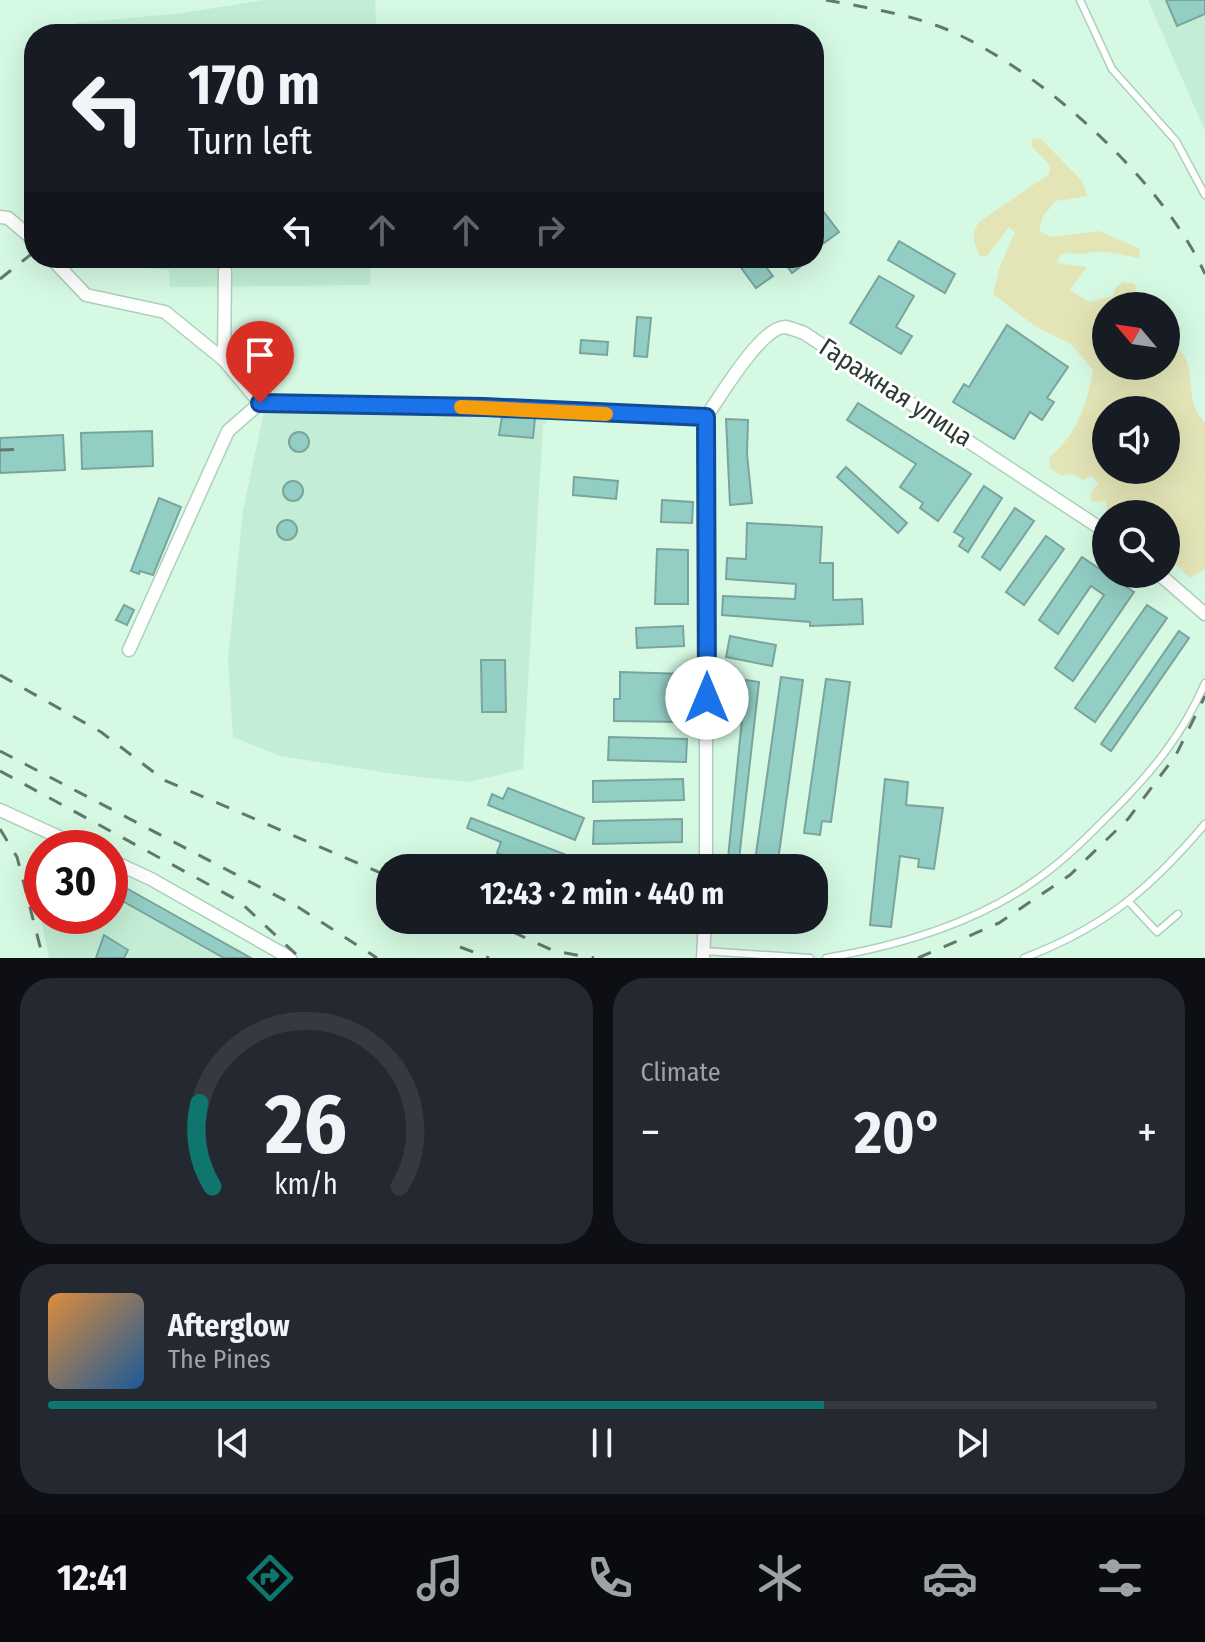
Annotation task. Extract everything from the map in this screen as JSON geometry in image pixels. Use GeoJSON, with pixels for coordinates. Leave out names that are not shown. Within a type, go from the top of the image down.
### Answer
{"type":"FeatureCollection","features":[{"type":"Feature","properties":{"kind":"street"},"geometry":{"type":"LineString","coordinates":[[0,217],[8,218],[24,232]]}},
{"type":"Feature","properties":{"kind":"street"},"geometry":{"type":"LineString","coordinates":[[60,268],[86,295],[165,312],[224,360],[260,403]]}},
{"type":"Feature","properties":{"kind":"street"},"geometry":{"type":"LineString","coordinates":[[224,360],[225,271]]}},
{"type":"Feature","properties":{"kind":"street","name":"Гаражная улица"},"geometry":{"type":"LineString","coordinates":[[706,417],[760,341],[775,330],[786,327],[804,333],[945,423],[1092,523]]}},
{"type":"Feature","properties":{"kind":"street"},"geometry":{"type":"LineString","coordinates":[[129,650],[228,431],[260,403],[484,407],[706,417],[706,854]]}},
{"type":"Feature","properties":{"kind":"street"},"geometry":{"type":"LineString","coordinates":[[1175,588],[1205,614]]}},
{"type":"Feature","properties":{"kind":"street"},"geometry":{"type":"LineString","coordinates":[[0,810],[44,830]]}},
{"type":"Feature","properties":{"kind":"street"},"geometry":{"type":"LineString","coordinates":[[128,868],[290,958]]}},
{"type":"Feature","properties":{"kind":"street"},"geometry":{"type":"LineString","coordinates":[[704,954],[705,934]]}},
{"type":"Feature","properties":{"kind":"lane"},"geometry":{"type":"LineString","coordinates":[[1080,0],[1112,69],[1176,141],[1205,195]]}},
{"type":"Feature","properties":{"kind":"lane"},"geometry":{"type":"LineString","coordinates":[[826,958],[904,943],[982,910],[1033,883],[1082,844],[1153,770],[1181,733],[1205,683]]}},
{"type":"Feature","properties":{"kind":"lane"},"geometry":{"type":"LineString","coordinates":[[1024,958],[1067,941],[1130,903],[1205,824]]}},
{"type":"Feature","properties":{"kind":"lane"},"geometry":{"type":"LineString","coordinates":[[1130,903],[1157,932],[1178,914]]}},
{"type":"Feature","properties":{"kind":"lane"},"geometry":{"type":"LineString","coordinates":[[704,954],[810,958]]}},
{"type":"Feature","properties":{"kind":"shaded area"},"geometry":{"type":"Polygon","coordinates":[[[263,0],[375,0],[376,24],[74,24],[184,13],[263,0]]]}},
{"type":"Feature","properties":{"kind":"shaded area"},"geometry":{"type":"Polygon","coordinates":[[[1148,0],[1205,0],[1205,131],[1148,0]]]}},
{"type":"Feature","properties":{"kind":"shaded area"},"geometry":{"type":"Polygon","coordinates":[[[1040,138],[1082,181],[1088,196],[1056,201],[1043,216],[1039,230],[1050,237],[1099,231],[1139,248],[1140,258],[1107,252],[1067,253],[1060,255],[1056,263],[1087,267],[1070,290],[1092,301],[1092,369],[1071,344],[1036,327],[993,294],[1000,266],[1015,232],[1009,227],[986,257],[980,256],[976,247],[974,239],[979,222],[1049,174],[1050,165],[1031,146],[1032,139],[1040,138]]]}},
{"type":"Feature","properties":{"kind":"shaded area"},"geometry":{"type":"Polygon","coordinates":[[[141,268],[371,268],[370,285],[170,287],[169,270],[141,268]]]}},
{"type":"Feature","properties":{"kind":"shaded area"},"geometry":{"type":"Polygon","coordinates":[[[1123,282],[1135,284],[1136,292],[1114,292],[1123,282]]]}},
{"type":"Feature","properties":{"kind":"shaded area"},"geometry":{"type":"Polygon","coordinates":[[[1180,351],[1185,357],[1193,402],[1205,422],[1205,569],[1190,578],[1180,569],[1180,500],[1091,502],[1091,492],[1098,484],[1180,484],[1180,396],[1092,396],[1092,476],[1083,480],[1071,474],[1062,476],[1050,468],[1049,458],[1074,429],[1088,395],[1092,375],[1092,380],[1180,380],[1180,351]]]}},
{"type":"Feature","properties":{"kind":"shaded area"},"geometry":{"type":"Polygon","coordinates":[[[267,398],[547,412],[546,425],[543,424],[523,769],[469,782],[401,775],[280,756],[233,737],[228,660],[243,510],[267,398]]]}},
{"type":"Feature","properties":{"kind":"shaded area"},"geometry":{"type":"Polygon","coordinates":[[[128,896],[230,958],[49,958],[44,934],[128,934],[128,896]]]}},
{"type":"Feature","properties":{"kind":"building"},"geometry":{"type":"Polygon","coordinates":[[[1166,0],[1205,0],[1205,14],[1177,26],[1166,0]]]}},
{"type":"Feature","properties":{"kind":"building"},"geometry":{"type":"Polygon","coordinates":[[[824,212],[839,232],[824,243],[824,212]]]}},
{"type":"Feature","properties":{"kind":"building"},"geometry":{"type":"Polygon","coordinates":[[[899,241],[955,274],[945,293],[888,260],[899,241]]]}},
{"type":"Feature","properties":{"kind":"building"},"geometry":{"type":"Polygon","coordinates":[[[741,268],[767,268],[773,276],[756,288],[741,268]]]}},
{"type":"Feature","properties":{"kind":"building"},"geometry":{"type":"Polygon","coordinates":[[[879,276],[914,296],[896,327],[912,336],[901,354],[850,323],[879,276]]]}},
{"type":"Feature","properties":{"kind":"building"},"geometry":{"type":"Polygon","coordinates":[[[637,317],[651,318],[647,357],[634,356],[637,317]]]}},
{"type":"Feature","properties":{"kind":"building"},"geometry":{"type":"Polygon","coordinates":[[[1007,325],[1068,367],[1047,398],[1054,402],[1042,420],[1030,412],[1014,439],[953,402],[964,384],[969,387],[1007,325]]]}},
{"type":"Feature","properties":{"kind":"building"},"geometry":{"type":"Polygon","coordinates":[[[581,340],[608,342],[607,355],[580,353],[581,340]]]}},
{"type":"Feature","properties":{"kind":"building"},"geometry":{"type":"Polygon","coordinates":[[[858,403],[971,474],[938,521],[920,508],[923,503],[900,487],[916,464],[847,420],[858,403]]]}},
{"type":"Feature","properties":{"kind":"building"},"geometry":{"type":"Polygon","coordinates":[[[502,417],[535,418],[533,438],[499,435],[502,417]]]}},
{"type":"Feature","properties":{"kind":"building"},"geometry":{"type":"Polygon","coordinates":[[[726,419],[748,420],[747,454],[752,503],[730,505],[726,419]]]}},
{"type":"Feature","properties":{"kind":"building"},"geometry":{"type":"Polygon","coordinates":[[[152,431],[153,466],[82,469],[81,433],[152,431]]]}},
{"type":"Feature","properties":{"kind":"building"},"geometry":{"type":"Polygon","coordinates":[[[299,432],[306,435],[309,442],[306,449],[299,452],[292,449],[289,442],[292,435],[299,432]]]}},
{"type":"Feature","properties":{"kind":"building"},"geometry":{"type":"Polygon","coordinates":[[[63,435],[65,470],[0,473],[0,438],[63,435]]]}},
{"type":"Feature","properties":{"kind":"building"},"geometry":{"type":"Polygon","coordinates":[[[846,467],[907,523],[898,533],[837,477],[846,467]]]}},
{"type":"Feature","properties":{"kind":"building"},"geometry":{"type":"Polygon","coordinates":[[[574,477],[618,481],[616,499],[573,495],[574,477]]]}},
{"type":"Feature","properties":{"kind":"building"},"geometry":{"type":"Polygon","coordinates":[[[293,481],[300,484],[303,491],[300,498],[293,501],[286,498],[283,491],[286,484],[293,481]]]}},
{"type":"Feature","properties":{"kind":"building"},"geometry":{"type":"Polygon","coordinates":[[[984,486],[1002,498],[968,552],[959,546],[964,538],[954,532],[984,486]]]}},
{"type":"Feature","properties":{"kind":"building"},"geometry":{"type":"Polygon","coordinates":[[[159,498],[181,507],[153,575],[140,571],[139,574],[131,571],[159,498]]]}},
{"type":"Feature","properties":{"kind":"building"},"geometry":{"type":"Polygon","coordinates":[[[662,500],[693,502],[692,523],[661,522],[662,500]]]}},
{"type":"Feature","properties":{"kind":"building"},"geometry":{"type":"Polygon","coordinates":[[[1015,508],[1034,521],[1000,570],[982,557],[1015,508]]]}},
{"type":"Feature","properties":{"kind":"building"},"geometry":{"type":"Polygon","coordinates":[[[287,520],[294,523],[297,530],[294,537],[287,540],[280,537],[277,530],[280,523],[287,520]]]}},
{"type":"Feature","properties":{"kind":"building"},"geometry":{"type":"Polygon","coordinates":[[[747,523],[822,527],[820,563],[833,563],[833,600],[862,599],[863,624],[810,626],[810,622],[722,615],[723,596],[795,599],[796,584],[726,579],[727,558],[746,559],[747,523]]]}},
{"type":"Feature","properties":{"kind":"building"},"geometry":{"type":"Polygon","coordinates":[[[1046,536],[1064,549],[1024,605],[1006,592],[1046,536]]]}},
{"type":"Feature","properties":{"kind":"building"},"geometry":{"type":"Polygon","coordinates":[[[657,549],[688,550],[688,604],[655,604],[657,549]]]}},
{"type":"Feature","properties":{"kind":"building"},"geometry":{"type":"Polygon","coordinates":[[[1082,557],[1092,564],[1092,587],[1058,634],[1039,620],[1082,557]]]}},
{"type":"Feature","properties":{"kind":"building"},"geometry":{"type":"Polygon","coordinates":[[[1094,588],[1128,588],[1134,592],[1073,681],[1055,668],[1104,595],[1094,588]]]}},
{"type":"Feature","properties":{"kind":"building"},"geometry":{"type":"Polygon","coordinates":[[[124,605],[134,610],[127,625],[116,620],[124,605]]]}},
{"type":"Feature","properties":{"kind":"building"},"geometry":{"type":"Polygon","coordinates":[[[1147,605],[1167,618],[1095,722],[1075,708],[1147,605]]]}},
{"type":"Feature","properties":{"kind":"building"},"geometry":{"type":"Polygon","coordinates":[[[683,626],[684,646],[637,648],[636,628],[683,626]]]}},
{"type":"Feature","properties":{"kind":"building"},"geometry":{"type":"Polygon","coordinates":[[[1179,631],[1189,638],[1111,751],[1101,744],[1179,631]]]}},
{"type":"Feature","properties":{"kind":"building"},"geometry":{"type":"Polygon","coordinates":[[[730,636],[776,645],[772,666],[726,657],[730,636]]]}},
{"type":"Feature","properties":{"kind":"building"},"geometry":{"type":"Polygon","coordinates":[[[481,660],[505,660],[506,712],[482,712],[481,660]]]}},
{"type":"Feature","properties":{"kind":"building"},"geometry":{"type":"Polygon","coordinates":[[[620,672],[685,674],[684,722],[614,721],[614,699],[620,699],[620,672]]]}},
{"type":"Feature","properties":{"kind":"building"},"geometry":{"type":"Polygon","coordinates":[[[781,677],[803,680],[779,854],[756,854],[781,677]]]}},
{"type":"Feature","properties":{"kind":"building"},"geometry":{"type":"Polygon","coordinates":[[[826,679],[850,682],[831,822],[822,821],[820,835],[804,833],[826,679]]]}},
{"type":"Feature","properties":{"kind":"building"},"geometry":{"type":"Polygon","coordinates":[[[746,680],[759,682],[740,854],[728,854],[746,680]]]}},
{"type":"Feature","properties":{"kind":"building"},"geometry":{"type":"Polygon","coordinates":[[[609,737],[687,739],[686,762],[608,760],[609,737]]]}},
{"type":"Feature","properties":{"kind":"building"},"geometry":{"type":"Polygon","coordinates":[[[683,779],[684,800],[593,802],[593,781],[683,779]]]}},
{"type":"Feature","properties":{"kind":"building"},"geometry":{"type":"Polygon","coordinates":[[[885,779],[908,782],[906,805],[943,808],[934,869],[918,867],[919,859],[900,856],[891,927],[870,925],[885,779]]]}},
{"type":"Feature","properties":{"kind":"building"},"geometry":{"type":"Polygon","coordinates":[[[508,788],[584,818],[575,840],[488,805],[492,794],[503,799],[508,788]]]}},
{"type":"Feature","properties":{"kind":"building"},"geometry":{"type":"Polygon","coordinates":[[[471,818],[564,854],[500,854],[497,853],[501,842],[467,828],[471,818]]]}},
{"type":"Feature","properties":{"kind":"building"},"geometry":{"type":"Polygon","coordinates":[[[682,819],[682,842],[593,844],[594,821],[682,819]]]}},
{"type":"Feature","properties":{"kind":"building"},"geometry":{"type":"Polygon","coordinates":[[[128,889],[251,958],[224,958],[128,904],[128,889]]]}},
{"type":"Feature","properties":{"kind":"building"},"geometry":{"type":"Polygon","coordinates":[[[104,935],[128,950],[124,958],[96,958],[104,935]]]}},
{"type":"Feature","properties":{"kind":"railway"},"geometry":{"type":"LineString","coordinates":[[826,0],[892,13],[940,27],[990,52],[1027,76],[1099,135],[1132,169],[1186,239],[1205,274]]}},
{"type":"Feature","properties":{"kind":"railway"},"geometry":{"type":"LineString","coordinates":[[0,279],[24,260]]}},
{"type":"Feature","properties":{"kind":"railway"},"geometry":{"type":"LineString","coordinates":[[0,450],[26,449]]}},
{"type":"Feature","properties":{"kind":"railway"},"geometry":{"type":"LineString","coordinates":[[0,675],[101,732],[164,780],[376,871]]}},
{"type":"Feature","properties":{"kind":"railway"},"geometry":{"type":"LineString","coordinates":[[918,958],[999,923],[1070,875],[1128,819],[1176,755],[1205,696]]}},
{"type":"Feature","properties":{"kind":"railway"},"geometry":{"type":"LineString","coordinates":[[0,751],[298,907],[377,958]]}},
{"type":"Feature","properties":{"kind":"railway"},"geometry":{"type":"LineString","coordinates":[[0,771],[239,901],[300,958]]}},
{"type":"Feature","properties":{"kind":"railway"},"geometry":{"type":"LineString","coordinates":[[0,829],[17,857],[43,958]]}},
{"type":"Feature","properties":{"kind":"railway"},"geometry":{"type":"LineString","coordinates":[[517,934],[554,951],[594,958]]}},
{"type":"Feature","properties":{"kind":"railway"},"geometry":{"type":"LineString","coordinates":[[460,947],[489,958]]}},
{"type":"Feature","properties":{"kind":"slow traffic"},"geometry":{"type":"LineString","coordinates":[[461,407],[606,414]]}},
{"type":"Feature","properties":{"kind":"route"},"geometry":{"type":"LineString","coordinates":[[260,403],[484,407],[706,417],[707,698]]}}]}
